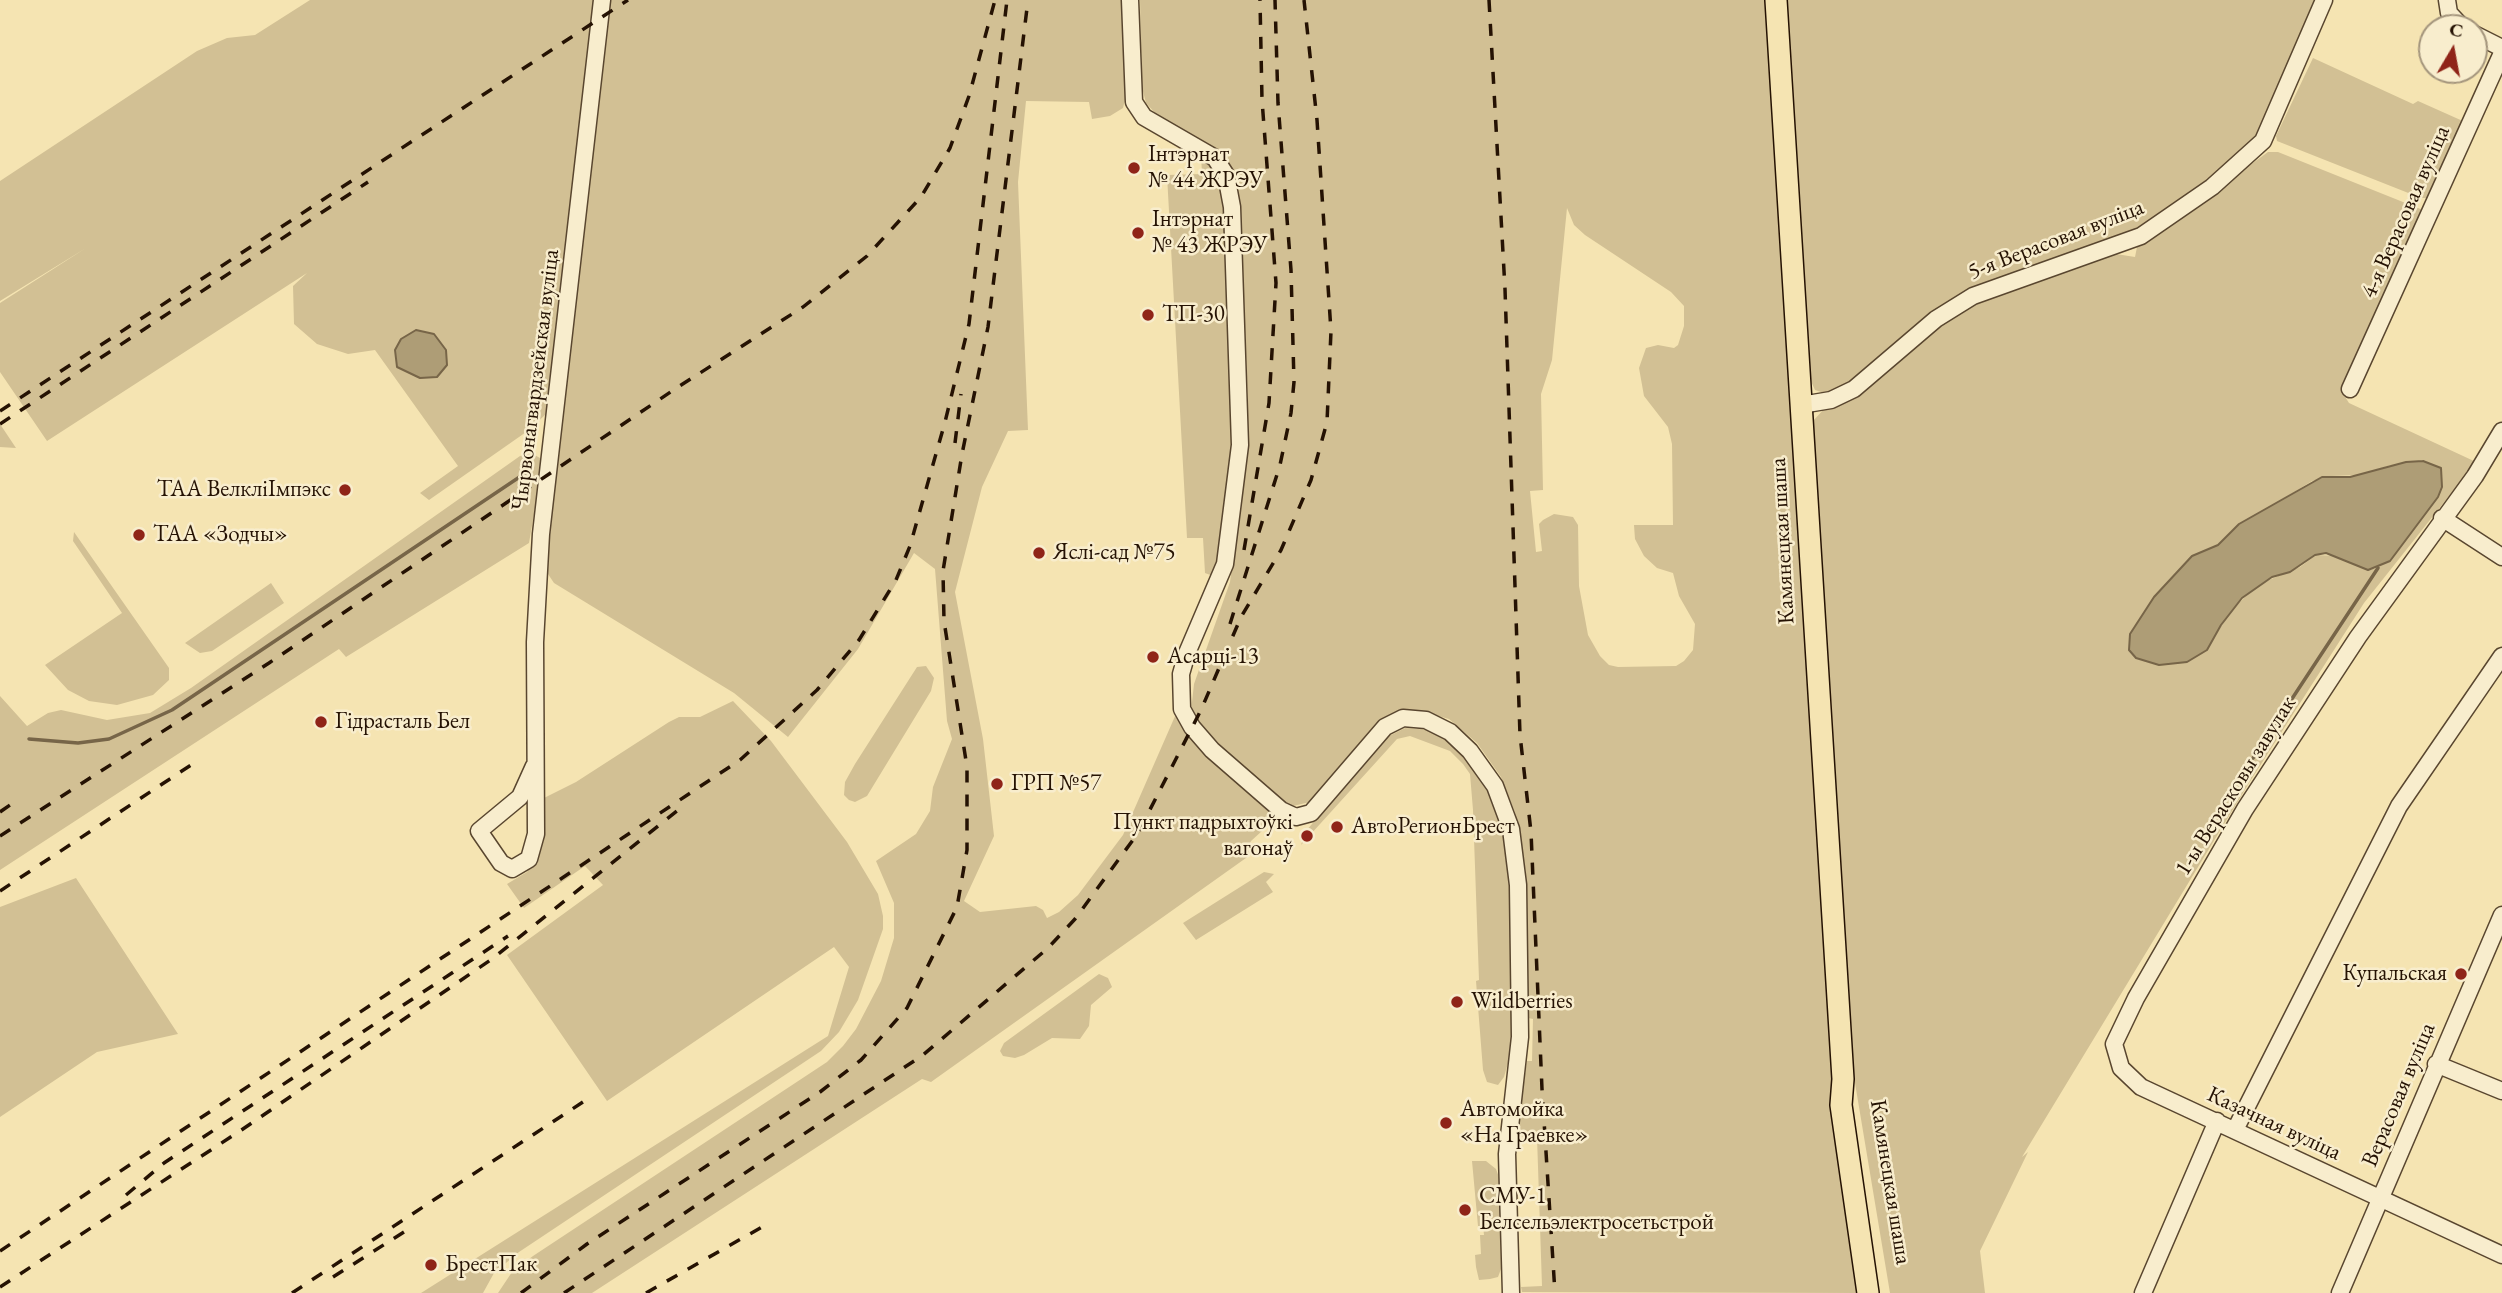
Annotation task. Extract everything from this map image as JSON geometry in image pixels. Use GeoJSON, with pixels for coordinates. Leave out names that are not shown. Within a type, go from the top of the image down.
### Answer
{"type":"FeatureCollection","features":[{"type":"Feature","properties":{"kind":"main road","name":"Камянецкая шаша"},"geometry":{"type":"LineString","coordinates":[[1776,0],[1843,1079],[1841,1105],[1868,1293]]}},
{"type":"Feature","properties":{"kind":"main road","name":"Камянецкая шаша"},"geometry":{"type":"LineString","coordinates":[[1843,1079],[1851,1104],[1882,1293]]}},
{"type":"Feature","properties":{"kind":"street","name":"Чырвонагвардзейская вуліца"},"geometry":{"type":"LineString","coordinates":[[534,766],[520,797],[479,831],[502,863],[512,869],[524,865],[535,843],[535,642],[541,534],[602,0]]}},
{"type":"Feature","properties":{"kind":"street"},"geometry":{"type":"LineString","coordinates":[[1130,0],[1133,102],[1144,117],[1215,158],[1226,174],[1232,207],[1240,445],[1227,556],[1220,579],[1186,653],[1181,674],[1182,709],[1192,727],[1212,750],[1281,810],[1296,817],[1311,813],[1385,727],[1403,718],[1426,720],[1450,732],[1471,751],[1495,786],[1511,830],[1518,885],[1520,1037],[1507,1154],[1511,1293]]}},
{"type":"Feature","properties":{"kind":"street","name":"5-я Верасовая вуліца"},"geometry":{"type":"LineString","coordinates":[[1801,405],[1831,400],[1854,389],[1936,318],[1973,296],[2141,236],[2206,192],[2263,141],[2324,0]]}},
{"type":"Feature","properties":{"kind":"street","name":"4-я Верасовая вуліца"},"geometry":{"type":"LineString","coordinates":[[2350,389],[2502,50]]}},
{"type":"Feature","properties":{"kind":"street","name":"1-ы Верасковы завулак"},"geometry":{"type":"LineString","coordinates":[[2141,1087],[2121,1068],[2114,1044],[2136,998],[2245,808],[2358,638],[2442,518],[2475,476],[2502,431]]}},
{"type":"Feature","properties":{"kind":"street"},"geometry":{"type":"LineString","coordinates":[[2442,518],[2502,557]]}},
{"type":"Feature","properties":{"kind":"street"},"geometry":{"type":"LineString","coordinates":[[2235,1130],[2399,806],[2502,656]]}},
{"type":"Feature","properties":{"kind":"street","name":"Верасовая вуліца"},"geometry":{"type":"LineString","coordinates":[[2340,1293],[2502,915]]}},
{"type":"Feature","properties":{"kind":"street"},"geometry":{"type":"LineString","coordinates":[[2436,1064],[2502,1091]]}},
{"type":"Feature","properties":{"kind":"street","name":"Казачная вуліца"},"geometry":{"type":"LineString","coordinates":[[2141,1087],[2502,1255]]}},
{"type":"Feature","properties":{"kind":"street"},"geometry":{"type":"LineString","coordinates":[[2144,1293],[2217,1121]]}},
{"type":"Feature","properties":{"kind":"shaded area"},"geometry":{"type":"Polygon","coordinates":[[[310,0],[594,0],[546,414],[529,430],[429,500],[420,493],[458,466],[375,350],[348,354],[317,344],[294,324],[293,286],[307,273],[47,441],[0,372],[0,303],[86,248],[0,301],[0,181],[197,51],[227,38],[255,35],[310,0]]]}},
{"type":"Feature","properties":{"kind":"shaded area"},"geometry":{"type":"Polygon","coordinates":[[[608,0],[1123,0],[1126,95],[1123,108],[1110,116],[1092,119],[1089,102],[1026,101],[1018,182],[1028,430],[1008,431],[982,487],[955,592],[983,739],[994,836],[964,901],[980,912],[1036,906],[1043,910],[1047,918],[1059,912],[1078,895],[1123,835],[1176,714],[1185,731],[1269,811],[1273,821],[1251,841],[1249,846],[1253,853],[931,1082],[922,1079],[592,1293],[498,1293],[512,1272],[533,1256],[827,1062],[843,1046],[856,1029],[881,981],[894,938],[894,903],[876,861],[916,834],[930,811],[933,787],[952,739],[947,721],[935,569],[914,553],[858,649],[788,737],[734,693],[554,583],[546,571],[545,554],[561,435],[608,0]]]}},
{"type":"Feature","properties":{"kind":"shaded area"},"geometry":{"type":"Polygon","coordinates":[[[1140,0],[1767,0],[1861,1293],[1522,1292],[1521,1287],[1542,1286],[1537,1137],[1516,1137],[1527,1061],[1532,1061],[1533,1019],[1528,1018],[1526,873],[1515,812],[1501,777],[1477,743],[1449,719],[1421,711],[1396,712],[1376,723],[1310,802],[1293,806],[1281,800],[1206,734],[1191,711],[1194,684],[1230,582],[1246,457],[1248,402],[1240,206],[1234,173],[1224,155],[1156,114],[1146,103],[1142,87],[1140,0]],[[1567,208],[1552,360],[1541,394],[1543,490],[1530,491],[1536,552],[1542,551],[1539,524],[1543,520],[1554,514],[1573,517],[1578,525],[1579,586],[1588,635],[1600,656],[1609,665],[1618,667],[1676,666],[1693,650],[1695,624],[1679,596],[1673,573],[1657,568],[1644,556],[1635,539],[1634,525],[1673,525],[1672,444],[1668,427],[1644,396],[1639,368],[1646,348],[1658,345],[1674,348],[1678,345],[1684,326],[1684,306],[1671,292],[1574,225],[1567,208]]]}},
{"type":"Feature","properties":{"kind":"shaded area"},"geometry":{"type":"Polygon","coordinates":[[[1785,0],[2317,0],[2256,136],[2216,176],[2141,228],[1998,280],[1847,385],[1824,393],[1815,390],[1809,377],[1785,0]]]}},
{"type":"Feature","properties":{"kind":"shaded area"},"geometry":{"type":"Polygon","coordinates":[[[2313,58],[2413,104],[2418,101],[2465,122],[2429,198],[2421,198],[2277,141],[2276,136],[2313,58]]]}},
{"type":"Feature","properties":{"kind":"shaded area"},"geometry":{"type":"Polygon","coordinates":[[[2268,152],[2278,152],[2423,210],[2424,217],[2342,392],[2349,403],[2476,462],[2364,603],[2249,783],[2022,1157],[2028,1152],[1980,1251],[1985,1293],[1890,1293],[1851,1059],[1813,421],[1824,409],[1865,390],[1938,328],[1975,304],[2116,254],[2135,257],[2137,247],[2268,152]],[[2391,465],[2360,475],[2332,476],[2312,481],[2231,531],[2218,545],[2192,556],[2154,597],[2130,634],[2207,650],[2229,613],[2257,585],[2300,567],[2316,555],[2339,556],[2367,570],[2378,568],[2391,465]]]}},
{"type":"Feature","properties":{"kind":"shaded area"},"geometry":{"type":"Polygon","coordinates":[[[1201,155],[1217,171],[1224,192],[1233,436],[1220,552],[1213,576],[1205,573],[1203,538],[1187,538],[1167,175],[1202,174],[1201,155]]]}},
{"type":"Feature","properties":{"kind":"shaded area"},"geometry":{"type":"Polygon","coordinates":[[[416,330],[434,334],[446,350],[447,365],[437,377],[420,378],[397,367],[395,350],[401,339],[416,330]]]}},
{"type":"Feature","properties":{"kind":"shaded area"},"geometry":{"type":"Polygon","coordinates":[[[0,424],[16,448],[0,447],[0,424]]]}},
{"type":"Feature","properties":{"kind":"shaded area"},"geometry":{"type":"Polygon","coordinates":[[[531,453],[540,458],[542,468],[529,543],[346,657],[339,649],[0,870],[0,696],[27,726],[48,713],[61,710],[107,720],[150,713],[191,688],[520,456],[531,453]]]}},
{"type":"Feature","properties":{"kind":"shaded area"},"geometry":{"type":"Polygon","coordinates":[[[2423,461],[2441,468],[2442,487],[2438,497],[2390,561],[2368,570],[2326,553],[2315,555],[2290,572],[2272,577],[2242,598],[2221,625],[2207,650],[2187,662],[2159,665],[2136,658],[2129,650],[2130,634],[2154,597],[2192,556],[2218,545],[2239,524],[2322,477],[2350,477],[2406,462],[2423,461]]]}},
{"type":"Feature","properties":{"kind":"shaded area"},"geometry":{"type":"Polygon","coordinates":[[[74,532],[169,668],[169,680],[153,695],[117,705],[89,701],[68,690],[45,665],[122,613],[73,541],[74,532]]]}},
{"type":"Feature","properties":{"kind":"shaded area"},"geometry":{"type":"Polygon","coordinates":[[[271,583],[284,603],[212,651],[200,653],[185,643],[271,583]]]}},
{"type":"Feature","properties":{"kind":"shaded area"},"geometry":{"type":"Polygon","coordinates":[[[926,666],[934,678],[931,691],[867,796],[855,802],[849,800],[844,795],[845,782],[855,764],[917,667],[926,666]]]}},
{"type":"Feature","properties":{"kind":"shaded area"},"geometry":{"type":"Polygon","coordinates":[[[733,701],[771,741],[847,842],[878,894],[883,929],[858,1000],[839,1032],[821,1051],[519,1252],[494,1273],[483,1293],[421,1293],[828,1036],[849,967],[834,947],[607,1101],[507,955],[603,885],[585,866],[524,908],[507,884],[527,872],[538,857],[540,849],[534,803],[576,782],[669,722],[679,717],[700,717],[733,701]]]}},
{"type":"Feature","properties":{"kind":"shaded area"},"geometry":{"type":"Polygon","coordinates":[[[1405,728],[1431,730],[1458,748],[1485,784],[1502,828],[1510,893],[1512,1021],[1510,1056],[1504,1077],[1498,1085],[1487,1082],[1483,1070],[1476,981],[1479,980],[1473,810],[1470,774],[1463,764],[1450,751],[1410,736],[1397,739],[1301,845],[1306,831],[1385,738],[1405,728]]]}},
{"type":"Feature","properties":{"kind":"shaded area"},"geometry":{"type":"Polygon","coordinates":[[[1264,872],[1274,874],[1266,882],[1273,892],[1196,940],[1183,923],[1264,872]]]}},
{"type":"Feature","properties":{"kind":"shaded area"},"geometry":{"type":"Polygon","coordinates":[[[76,878],[178,1034],[97,1052],[0,1117],[0,907],[76,878]]]}},
{"type":"Feature","properties":{"kind":"shaded area"},"geometry":{"type":"Polygon","coordinates":[[[1099,974],[1108,978],[1112,987],[1091,1005],[1089,1026],[1080,1039],[1052,1038],[1024,1055],[1015,1058],[1003,1056],[1000,1051],[1004,1043],[1099,974]]]}},
{"type":"Feature","properties":{"kind":"shaded area"},"geometry":{"type":"Polygon","coordinates":[[[1472,1161],[1486,1161],[1496,1169],[1500,1180],[1501,1269],[1498,1277],[1490,1279],[1479,1280],[1476,1267],[1475,1255],[1481,1254],[1480,1235],[1484,1235],[1483,1226],[1478,1226],[1472,1161]]]}},
{"type":"Feature","properties":{"kind":"waterway"},"geometry":{"type":"LineString","coordinates":[[29,739],[78,743],[109,739],[172,710],[527,472]]}},
{"type":"Feature","properties":{"kind":"waterway"},"geometry":{"type":"LineString","coordinates":[[2253,758],[2378,568]]}},
{"type":"Feature","properties":{"kind":"railway"},"geometry":{"type":"LineString","coordinates":[[0,411],[628,0]]}},
{"type":"Feature","properties":{"kind":"railway"},"geometry":{"type":"LineString","coordinates":[[0,836],[269,663],[675,389],[803,307],[867,256],[921,197],[950,148],[969,96],[995,0]]}},
{"type":"Feature","properties":{"kind":"railway"},"geometry":{"type":"LineString","coordinates":[[0,1251],[740,760],[817,690],[859,640],[896,580],[910,546],[969,324],[1007,0]]}},
{"type":"Feature","properties":{"kind":"railway"},"geometry":{"type":"LineString","coordinates":[[521,1293],[587,1244],[820,1092],[861,1060],[907,1008],[957,907],[967,850],[967,767],[944,621],[943,571],[962,454],[988,327],[1028,0]]}},
{"type":"Feature","properties":{"kind":"railway"},"geometry":{"type":"LineString","coordinates":[[1244,550],[1269,403],[1276,283],[1262,100],[1260,0]]}},
{"type":"Feature","properties":{"kind":"railway"},"geometry":{"type":"LineString","coordinates":[[1230,624],[1280,465],[1291,413],[1294,382],[1291,270],[1278,103],[1275,0]]}},
{"type":"Feature","properties":{"kind":"railway"},"geometry":{"type":"LineString","coordinates":[[564,1293],[923,1055],[1048,948],[1075,919],[1138,833],[1201,710],[1241,617],[1281,550],[1311,480],[1327,422],[1331,331],[1317,120],[1304,0]]}},
{"type":"Feature","properties":{"kind":"railway"},"geometry":{"type":"LineString","coordinates":[[1489,0],[1505,289],[1520,735],[1531,832],[1542,1089],[1555,1293]]}},
{"type":"Feature","properties":{"kind":"railway"},"geometry":{"type":"LineString","coordinates":[[0,424],[368,182]]}},
{"type":"Feature","properties":{"kind":"railway"},"geometry":{"type":"LineString","coordinates":[[955,443],[961,394]]}},
{"type":"Feature","properties":{"kind":"railway"},"geometry":{"type":"LineString","coordinates":[[0,891],[191,765]]}},
{"type":"Feature","properties":{"kind":"railway"},"geometry":{"type":"LineString","coordinates":[[0,812],[13,803]]}},
{"type":"Feature","properties":{"kind":"railway"},"geometry":{"type":"LineString","coordinates":[[0,1287],[240,1131],[492,959],[683,806]]}},
{"type":"Feature","properties":{"kind":"railway"},"geometry":{"type":"LineString","coordinates":[[126,1195],[164,1163],[508,936]]}},
{"type":"Feature","properties":{"kind":"railway"},"geometry":{"type":"LineString","coordinates":[[292,1293],[586,1100]]}},
{"type":"Feature","properties":{"kind":"railway"},"geometry":{"type":"LineString","coordinates":[[646,1293],[762,1227]]}},
{"type":"Feature","properties":{"kind":"railway"},"geometry":{"type":"LineString","coordinates":[[333,1277],[404,1232]]}},
{"type":"Feature","properties":{"kind":"place","name":"Інтэрнат № 44 ЖРЭУ"},"geometry":{"type":"Point","coordinates":[1134,168]}},
{"type":"Feature","properties":{"kind":"place","name":"Інтэрнат № 43 ЖРЭУ"},"geometry":{"type":"Point","coordinates":[1138,233]}},
{"type":"Feature","properties":{"kind":"place","name":"ТП-30"},"geometry":{"type":"Point","coordinates":[1148,315]}},
{"type":"Feature","properties":{"kind":"place","name":"ТАА ВелкліІмпэкс"},"geometry":{"type":"Point","coordinates":[345,490]}},
{"type":"Feature","properties":{"kind":"place","name":"ТАА «Зодчы»"},"geometry":{"type":"Point","coordinates":[139,535]}},
{"type":"Feature","properties":{"kind":"place","name":"Яслі-сад №75"},"geometry":{"type":"Point","coordinates":[1039,553]}},
{"type":"Feature","properties":{"kind":"place","name":"Асарці-13"},"geometry":{"type":"Point","coordinates":[1153,657]}},
{"type":"Feature","properties":{"kind":"place","name":"Гідрасталь Бел"},"geometry":{"type":"Point","coordinates":[321,722]}},
{"type":"Feature","properties":{"kind":"place","name":"ГРП №57"},"geometry":{"type":"Point","coordinates":[997,784]}},
{"type":"Feature","properties":{"kind":"place","name":"АвтоРегионБрест"},"geometry":{"type":"Point","coordinates":[1337,827]}},
{"type":"Feature","properties":{"kind":"place","name":"Пункт падрыхтоўкі вагонаў"},"geometry":{"type":"Point","coordinates":[1307,836]}},
{"type":"Feature","properties":{"kind":"place","name":"Купальская"},"geometry":{"type":"Point","coordinates":[2461,974]}},
{"type":"Feature","properties":{"kind":"place","name":"Wildberries"},"geometry":{"type":"Point","coordinates":[1457,1002]}},
{"type":"Feature","properties":{"kind":"place","name":"Автомойка «На Граевке»"},"geometry":{"type":"Point","coordinates":[1446,1123]}},
{"type":"Feature","properties":{"kind":"place","name":"СМУ-1 Белсельэлектросетьстрой"},"geometry":{"type":"Point","coordinates":[1465,1210]}},
{"type":"Feature","properties":{"kind":"place","name":"БрестПак"},"geometry":{"type":"Point","coordinates":[431,1265]}}]}
